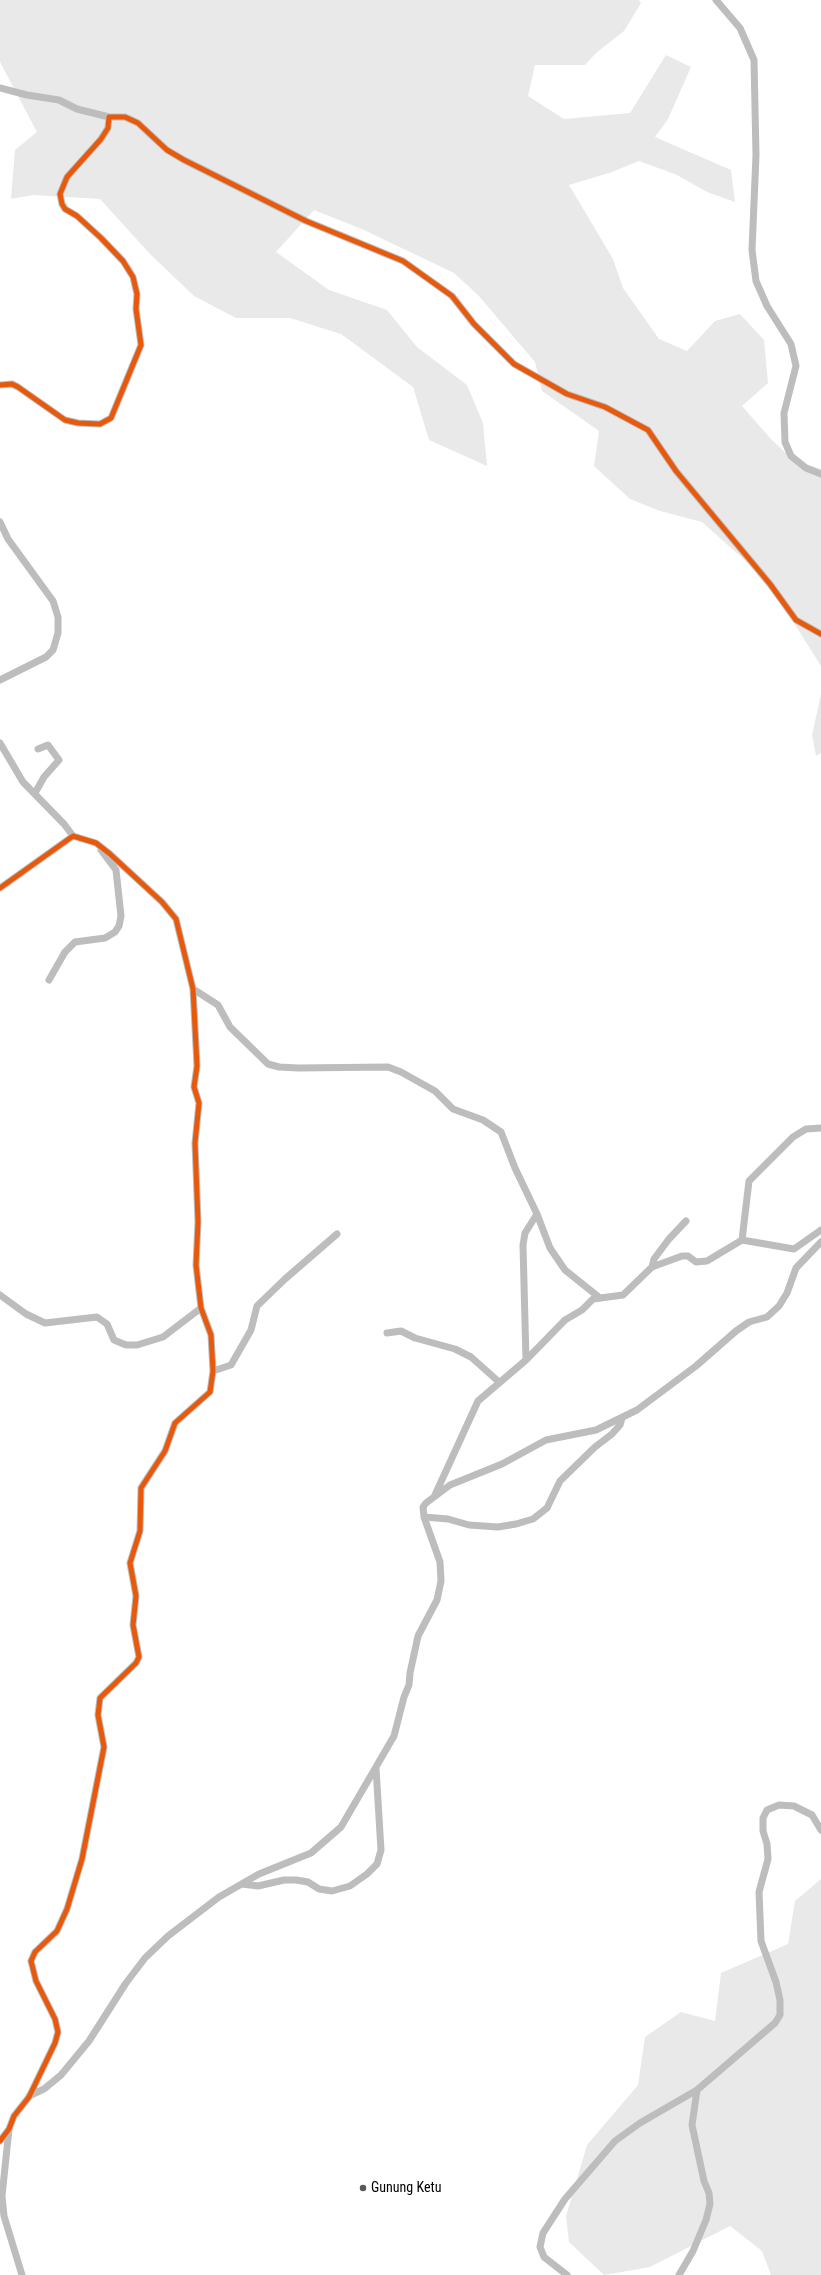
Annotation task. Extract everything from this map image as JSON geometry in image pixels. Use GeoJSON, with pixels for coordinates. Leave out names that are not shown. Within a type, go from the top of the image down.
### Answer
{"type":"FeatureCollection","features":[{"type":"Feature","properties":{"kind":"street"},"geometry":{"type":"LineString","coordinates":[[716,0],[740,28],[754,60],[756,155],[752,250],[756,281],[767,306],[791,344],[796,366],[784,413],[785,442],[791,456],[806,468],[821,474]]}},
{"type":"Feature","properties":{"kind":"street"},"geometry":{"type":"LineString","coordinates":[[0,88],[27,95],[59,100],[77,109],[109,117],[125,117],[138,123],[166,150],[184,160],[306,221],[403,260],[452,296],[474,324],[514,364],[567,394],[605,407],[648,430],[676,471],[770,584],[796,620],[821,634]]}},
{"type":"Feature","properties":{"kind":"street"},"geometry":{"type":"LineString","coordinates":[[0,385],[12,384],[18,387],[65,420],[78,423],[100,424],[108,422],[114,412],[141,345],[136,309],[137,294],[133,277],[123,261],[101,238],[77,216],[65,209],[62,204],[60,194],[67,177],[101,139],[108,128],[109,117]]}},
{"type":"Feature","properties":{"kind":"street"},"geometry":{"type":"LineString","coordinates":[[0,522],[8,539],[53,601],[58,617],[58,633],[53,650],[46,657],[0,680]]}},
{"type":"Feature","properties":{"kind":"street"},"geometry":{"type":"LineString","coordinates":[[0,743],[23,782],[36,793],[73,836],[96,844],[123,864],[171,912],[179,927],[193,989],[197,1066],[194,1087],[199,1103],[195,1143],[198,1222],[196,1265],[201,1308],[211,1335],[213,1370],[210,1392],[174,1423],[165,1451],[141,1488],[139,1496],[140,1531],[130,1563],[136,1596],[133,1625],[139,1657],[136,1663],[100,1698],[98,1715],[104,1748],[82,1859],[67,1909],[56,1931],[35,1952],[30,1962],[36,1981],[55,2019],[58,2032],[55,2043],[29,2097],[14,2116],[9,2129],[0,2141]]}},
{"type":"Feature","properties":{"kind":"street"},"geometry":{"type":"LineString","coordinates":[[36,793],[44,777],[59,762],[58,758],[48,745],[38,749]]}},
{"type":"Feature","properties":{"kind":"street"},"geometry":{"type":"LineString","coordinates":[[0,888],[73,836]]}},
{"type":"Feature","properties":{"kind":"street"},"geometry":{"type":"LineString","coordinates":[[49,980],[65,952],[75,942],[105,938],[115,932],[119,926],[120,916],[116,870],[96,844]]}},
{"type":"Feature","properties":{"kind":"street"},"geometry":{"type":"LineString","coordinates":[[193,989],[213,1001],[230,1027],[264,1060],[273,1066],[298,1068],[388,1068],[401,1072],[435,1091],[453,1109],[491,1124],[501,1132],[504,1137],[515,1168],[537,1214],[550,1248],[565,1270],[600,1298]]}},
{"type":"Feature","properties":{"kind":"street"},"geometry":{"type":"LineString","coordinates":[[742,1240],[749,1181],[794,1137],[806,1129],[821,1128]]}},
{"type":"Feature","properties":{"kind":"street"},"geometry":{"type":"LineString","coordinates":[[526,1360],[523,1245],[525,1234],[537,1214]]}},
{"type":"Feature","properties":{"kind":"street"},"geometry":{"type":"LineString","coordinates":[[652,1267],[654,1259],[669,1239],[686,1221]]}},
{"type":"Feature","properties":{"kind":"street"},"geometry":{"type":"LineString","coordinates":[[435,1495],[478,1401],[526,1360],[558,1325],[593,1299],[623,1295],[652,1267],[682,1256],[688,1256],[696,1262],[707,1260],[742,1240],[794,1249],[821,1230]]}},
{"type":"Feature","properties":{"kind":"street"},"geometry":{"type":"LineString","coordinates":[[213,1370],[231,1365],[251,1330],[257,1306],[284,1279],[337,1234]]}},
{"type":"Feature","properties":{"kind":"street"},"geometry":{"type":"LineString","coordinates":[[29,2097],[44,2089],[61,2075],[89,2041],[126,1983],[145,1958],[184,1923],[219,1897],[259,1874],[311,1853],[341,1827],[394,1736],[404,1697],[409,1685],[418,1636],[437,1600],[441,1581],[440,1562],[424,1517],[423,1507],[435,1495],[450,1485],[502,1464],[546,1440],[596,1430],[636,1410],[696,1366],[736,1331],[749,1322],[767,1316],[779,1306],[787,1293],[796,1268],[821,1242]]}},
{"type":"Feature","properties":{"kind":"street"},"geometry":{"type":"LineString","coordinates":[[0,1295],[26,1314],[45,1323],[97,1317],[107,1324],[114,1340],[126,1345],[144,1343],[163,1337],[201,1308]]}},
{"type":"Feature","properties":{"kind":"street"},"geometry":{"type":"LineString","coordinates":[[387,1333],[401,1331],[415,1338],[455,1349],[471,1357],[499,1382]]}},
{"type":"Feature","properties":{"kind":"street"},"geometry":{"type":"LineString","coordinates":[[424,1517],[448,1519],[469,1525],[498,1527],[533,1519],[547,1508],[560,1481],[595,1447],[612,1434],[620,1425],[622,1418]]}},
{"type":"Feature","properties":{"kind":"street"},"geometry":{"type":"LineString","coordinates":[[242,1884],[258,1886],[284,1880],[296,1880],[308,1882],[319,1889],[332,1891],[350,1886],[367,1874],[377,1864],[381,1850],[376,1768]]}},
{"type":"Feature","properties":{"kind":"street"},"geometry":{"type":"LineString","coordinates":[[567,2275],[544,2257],[540,2247],[543,2233],[565,2199],[615,2141],[640,2123],[697,2090],[776,2023],[780,2015],[777,1987],[761,1941],[759,1892],[768,1860],[767,1844],[763,1832],[763,1818],[767,1810],[779,1805],[794,1806],[812,1815],[821,1830]]}},
{"type":"Feature","properties":{"kind":"street"},"geometry":{"type":"LineString","coordinates":[[679,2275],[693,2251],[706,2220],[710,2204],[709,2192],[704,2181],[692,2125],[697,2090]]}},
{"type":"Feature","properties":{"kind":"street"},"geometry":{"type":"LineString","coordinates":[[9,2129],[3,2203],[4,2216],[22,2275]]}},
{"type":"Feature","properties":{"kind":"shaded area"},"geometry":{"type":"Polygon","coordinates":[[[0,0],[639,0],[641,3],[624,31],[596,53],[585,65],[535,65],[528,96],[564,119],[630,113],[666,55],[691,67],[668,119],[655,137],[731,170],[735,202],[707,192],[677,175],[639,161],[612,172],[569,185],[613,259],[623,288],[659,339],[687,351],[715,321],[740,314],[764,340],[768,383],[742,406],[771,439],[793,460],[821,469],[821,666],[782,604],[749,564],[702,522],[660,511],[630,499],[594,466],[599,431],[542,391],[535,362],[478,295],[454,273],[364,230],[314,210],[276,252],[329,290],[387,310],[417,347],[467,385],[483,423],[487,466],[429,440],[413,387],[341,334],[290,318],[236,318],[194,296],[150,254],[100,199],[33,195],[11,199],[15,150],[37,132],[0,62],[0,0]]]}},
{"type":"Feature","properties":{"kind":"shaded area"},"geometry":{"type":"Polygon","coordinates":[[[821,694],[821,753],[816,756],[812,735],[821,694]]]}},
{"type":"Feature","properties":{"kind":"shaded area"},"geometry":{"type":"Polygon","coordinates":[[[821,1879],[821,2275],[771,2275],[762,2251],[730,2226],[650,2267],[604,2275],[569,2242],[566,2216],[587,2145],[638,2085],[645,2037],[681,2012],[715,2021],[721,1973],[788,1944],[795,1901],[821,1879]]]}},
{"type":"Feature","properties":{"kind":"cycle path"},"geometry":{"type":"LineString","coordinates":[[0,385],[12,384],[18,387],[65,420],[78,423],[100,424],[111,418],[141,345],[136,309],[137,294],[133,277],[123,261],[77,216],[65,209],[62,204],[60,194],[67,177],[101,139],[108,128],[109,117],[125,117],[138,123],[167,150],[184,160],[306,221],[403,261],[452,296],[474,324],[514,364],[567,394],[605,407],[648,430],[676,471],[770,584],[796,620],[821,634]]}},
{"type":"Feature","properties":{"kind":"cycle path"},"geometry":{"type":"LineString","coordinates":[[0,888],[73,836],[96,843],[110,854],[162,902],[176,919],[193,989],[197,1066],[194,1087],[199,1103],[195,1143],[198,1222],[196,1265],[201,1308],[211,1335],[213,1371],[210,1392],[175,1423],[165,1451],[141,1488],[140,1531],[130,1563],[136,1596],[133,1625],[139,1657],[136,1663],[100,1698],[98,1715],[104,1747],[82,1859],[67,1909],[57,1931],[35,1952],[31,1961],[36,1981],[55,2019],[58,2032],[55,2043],[29,2097],[14,2116],[9,2129],[0,2141]]}},
{"type":"Feature","properties":{"kind":"place","name":"Gunung Ketu"},"geometry":{"type":"Point","coordinates":[363,2188]}}]}
